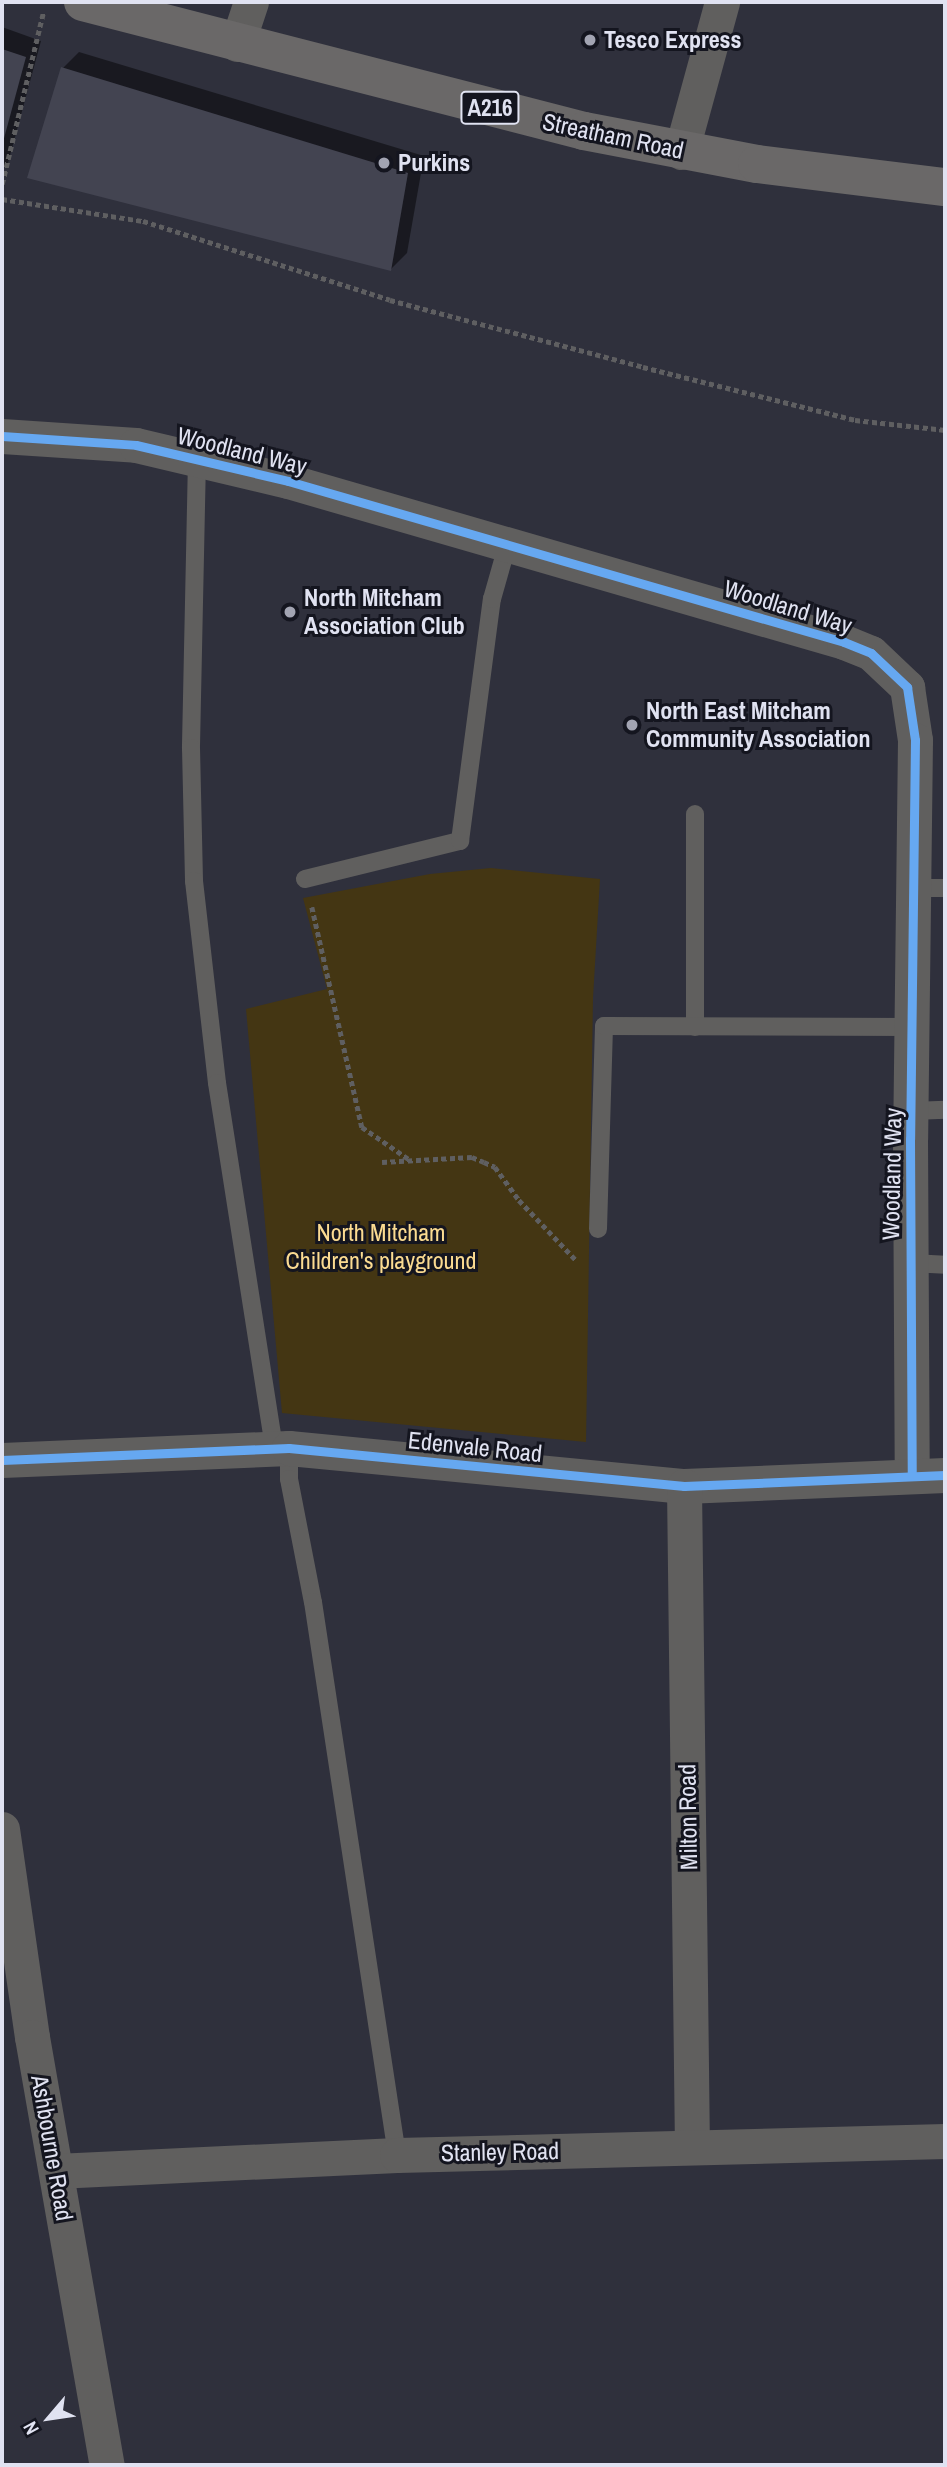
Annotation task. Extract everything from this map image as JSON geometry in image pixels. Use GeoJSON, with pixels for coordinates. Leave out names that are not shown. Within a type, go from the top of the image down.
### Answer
{"type":"FeatureCollection","features":[{"type":"Feature","properties":{"kind":"main road","name":"Streatham Road"},"geometry":{"type":"LineString","coordinates":[[83,2],[237,44],[681,152],[855,179],[945,187]]}},
{"type":"Feature","properties":{"kind":"street"},"geometry":{"type":"LineString","coordinates":[[237,44],[251,2]]}},
{"type":"Feature","properties":{"kind":"street"},"geometry":{"type":"LineString","coordinates":[[681,152],[722,2]]}},
{"type":"Feature","properties":{"kind":"street","name":"Woodland Way"},"geometry":{"type":"LineString","coordinates":[[2,436],[116,442],[197,459],[844,642],[871,653],[887,665],[907,687],[913,708],[929,888],[913,1027],[929,1111],[911,1263],[929,1476]]}},
{"type":"Feature","properties":{"kind":"street","name":"Edenvale Road"},"geometry":{"type":"LineString","coordinates":[[2,1461],[281,1448],[684,1486],[929,1476]]}},
{"type":"Feature","properties":{"kind":"street","name":"Milton Road"},"geometry":{"type":"LineString","coordinates":[[684,1486],[692,2147]]}},
{"type":"Feature","properties":{"kind":"street","name":"Ashbourne Road"},"geometry":{"type":"LineString","coordinates":[[2,1829],[56,2171],[107,2465]]}},
{"type":"Feature","properties":{"kind":"street","name":"Stanley Road"},"geometry":{"type":"LineString","coordinates":[[56,2171],[397,2155],[945,2141]]}},
{"type":"Feature","properties":{"kind":"lane"},"geometry":{"type":"LineString","coordinates":[[197,459],[191,818],[194,881],[218,1083],[281,1448],[313,1602],[397,2155]]}},
{"type":"Feature","properties":{"kind":"lane"},"geometry":{"type":"LineString","coordinates":[[305,879],[460,841],[492,599],[507,546]]}},
{"type":"Feature","properties":{"kind":"lane"},"geometry":{"type":"LineString","coordinates":[[695,814],[695,1027]]}},
{"type":"Feature","properties":{"kind":"lane"},"geometry":{"type":"LineString","coordinates":[[598,1230],[604,1026],[913,1027]]}},
{"type":"Feature","properties":{"kind":"lane"},"geometry":{"type":"LineString","coordinates":[[911,1263],[945,1265]]}},
{"type":"Feature","properties":{"kind":"path"},"geometry":{"type":"LineString","coordinates":[[2,184],[45,2]]}},
{"type":"Feature","properties":{"kind":"path"},"geometry":{"type":"LineString","coordinates":[[2,199],[143,220],[390,300],[643,368],[855,420],[945,430]]}},
{"type":"Feature","properties":{"kind":"path"},"geometry":{"type":"LineString","coordinates":[[305,879],[362,1127],[410,1160]]}},
{"type":"Feature","properties":{"kind":"path"},"geometry":{"type":"LineString","coordinates":[[382,1162],[471,1157],[495,1167],[519,1200],[576,1260]]}},
{"type":"Feature","properties":{"kind":"green space","name":"North Mitcham Children's playground"},"geometry":{"type":"Polygon","coordinates":[[[491,868],[600,879],[593,998],[586,1442],[282,1413],[246,1009],[327,989],[303,898],[430,874],[491,868]]]}},
{"type":"Feature","properties":{"kind":"building"},"geometry":{"type":"Polygon","coordinates":[[[2,49],[26,57],[3,142],[2,142],[2,49]]]}},
{"type":"Feature","properties":{"kind":"building"},"geometry":{"type":"Polygon","coordinates":[[[61,67],[408,173],[391,271],[27,178],[61,67]]]}},
{"type":"Feature","properties":{"kind":"cycle path"},"geometry":{"type":"LineString","coordinates":[[2,436],[136,445],[288,481],[844,642],[871,653],[907,687],[915,740],[910,1139],[912,1476]]}},
{"type":"Feature","properties":{"kind":"cycle path"},"geometry":{"type":"LineString","coordinates":[[2,1460],[289,1448],[684,1486],[945,1475]]}},
{"type":"Feature","properties":{"kind":"place","name":"Tesco Express"},"geometry":{"type":"Point","coordinates":[590,40]}},
{"type":"Feature","properties":{"kind":"place","name":"Purkins"},"geometry":{"type":"Point","coordinates":[384,163]}},
{"type":"Feature","properties":{"kind":"place","name":"North Mitcham Association Club"},"geometry":{"type":"Point","coordinates":[290,612]}},
{"type":"Feature","properties":{"kind":"place","name":"North East Mitcham Community Association"},"geometry":{"type":"Point","coordinates":[632,725]}}]}
